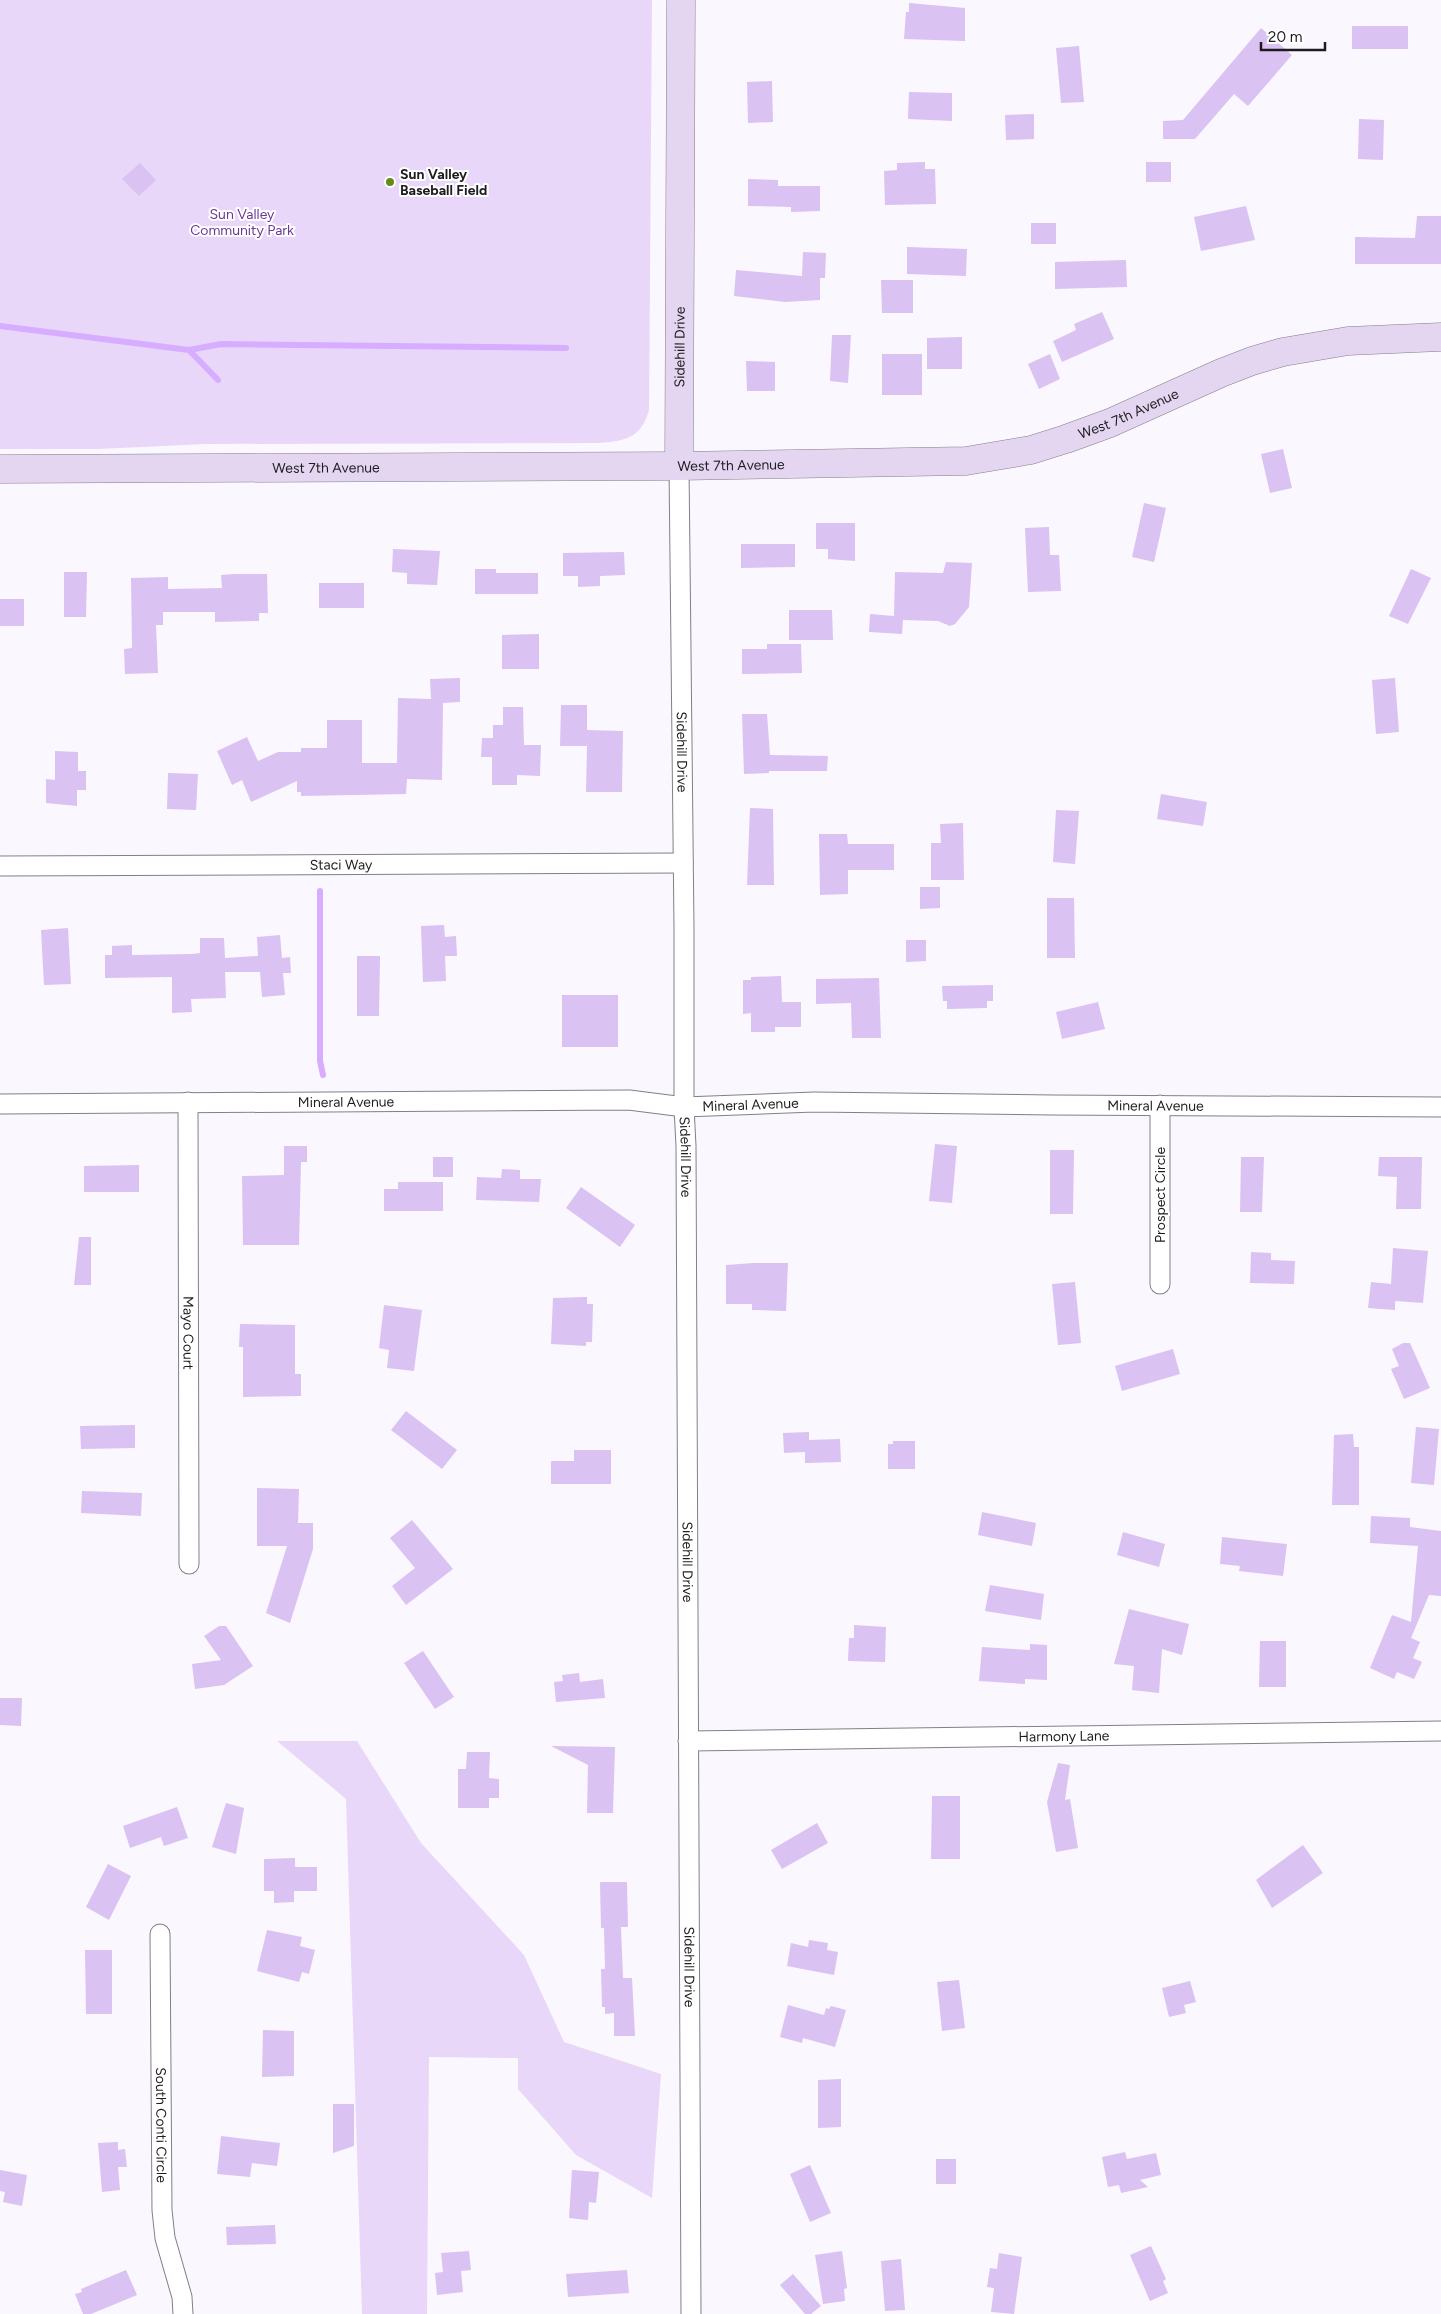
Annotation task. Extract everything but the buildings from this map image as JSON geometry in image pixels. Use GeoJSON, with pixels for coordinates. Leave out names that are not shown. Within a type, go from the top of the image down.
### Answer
{"type":"FeatureCollection","features":[{"type":"Feature","properties":{"kind":"main road","name":"Sidehill Drive"},"geometry":{"type":"LineString","coordinates":[[679,466],[681,0]]}},
{"type":"Feature","properties":{"kind":"main road","name":"West 7th Avenue"},"geometry":{"type":"LineString","coordinates":[[0,468],[679,466],[934,462],[996,458],[1066,439],[1110,423],[1229,370],[1283,352],[1348,341],[1441,337]]}},
{"type":"Feature","properties":{"kind":"street","name":"Sidehill Drive"},"geometry":{"type":"LineString","coordinates":[[679,466],[684,863],[684,1107],[686,1146],[691,2314]]}},
{"type":"Feature","properties":{"kind":"street","name":"Staci Way"},"geometry":{"type":"LineString","coordinates":[[0,866],[684,863]]}},
{"type":"Feature","properties":{"kind":"street","name":"Mineral Avenue"},"geometry":{"type":"LineString","coordinates":[[0,1104],[629,1100],[684,1107],[814,1102],[1441,1107]]}},
{"type":"Feature","properties":{"kind":"street","name":"Mayo Court"},"geometry":{"type":"LineString","coordinates":[[188,1102],[189,1564]]}},
{"type":"Feature","properties":{"kind":"street","name":"Prospect Circle"},"geometry":{"type":"LineString","coordinates":[[1160,1106],[1160,1284]]}},
{"type":"Feature","properties":{"kind":"street","name":"Harmony Lane"},"geometry":{"type":"LineString","coordinates":[[688,1741],[1441,1730]]}},
{"type":"Feature","properties":{"kind":"street","name":"South Conti Circle"},"geometry":{"type":"LineString","coordinates":[[160,1934],[162,2210],[165,2238],[182,2297],[183,2314]]}},
{"type":"Feature","properties":{"kind":"green space","name":"Sun Valley Community Park"},"geometry":{"type":"Polygon","coordinates":[[[0,0],[652,0],[649,410],[642,427],[625,439],[599,443],[206,444],[98,449],[0,449],[0,0]]]}},
{"type":"Feature","properties":{"kind":"green space"},"geometry":{"type":"Polygon","coordinates":[[[277,1741],[357,1741],[421,1843],[524,1955],[564,2042],[661,2074],[652,2198],[576,2155],[518,2089],[518,2058],[429,2057],[427,2314],[362,2314],[346,1799],[277,1741]]]}},
{"type":"Feature","properties":{"kind":"waterway"},"geometry":{"type":"LineString","coordinates":[[0,326],[189,350],[221,344],[566,348]]}},
{"type":"Feature","properties":{"kind":"waterway"},"geometry":{"type":"LineString","coordinates":[[189,350],[218,380]]}},
{"type":"Feature","properties":{"kind":"waterway"},"geometry":{"type":"LineString","coordinates":[[320,891],[320,1061],[323,1075]]}},
{"type":"Feature","properties":{"kind":"place","name":"Sun Valley Baseball Field"},"geometry":{"type":"Point","coordinates":[390,182]}}]}
